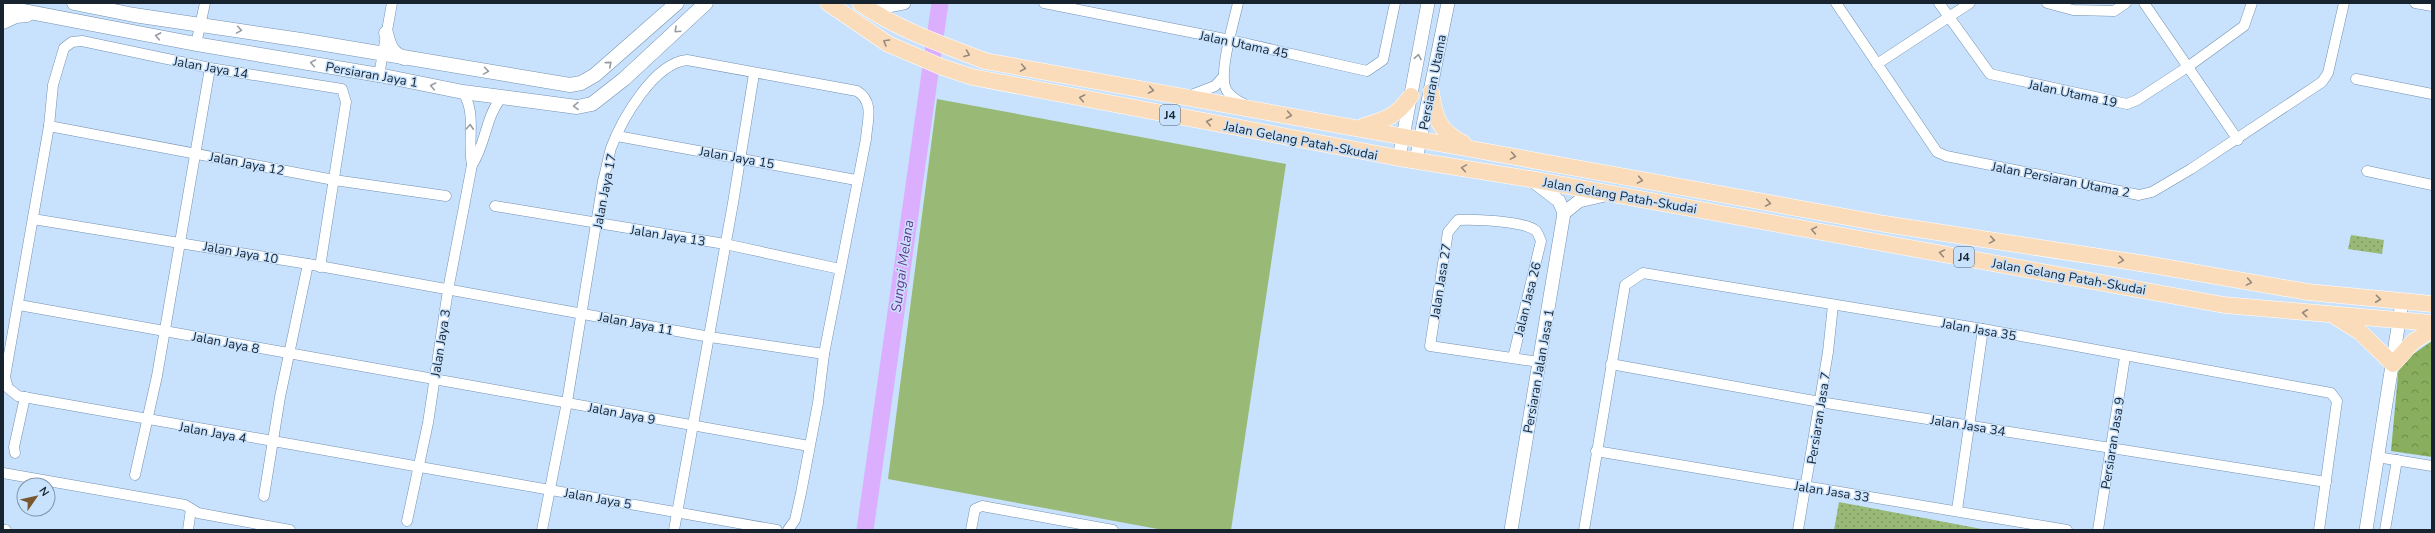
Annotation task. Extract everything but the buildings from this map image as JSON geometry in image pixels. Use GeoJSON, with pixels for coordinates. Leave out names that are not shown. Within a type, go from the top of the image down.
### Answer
{"type":"FeatureCollection","features":[{"type":"Feature","properties":{"kind":"main road","name":"Persiaran Jaya 1"},"geometry":{"type":"LineString","coordinates":[[74,3],[123,13],[200,24],[570,85],[581,83],[596,75],[631,46],[677,3]]}},
{"type":"Feature","properties":{"kind":"main road","name":"Persiaran Jaya 1"},"geometry":{"type":"LineString","coordinates":[[3,7],[196,44],[379,74],[463,92],[577,107],[592,104],[642,63],[706,3]]}},
{"type":"Feature","properties":{"kind":"main road","name":"Jalan Gelang Patah-Skudai"},"geometry":{"type":"LineString","coordinates":[[828,3],[888,44],[942,67],[972,77],[1399,158],[1530,179],[2224,305],[2335,316],[2400,319],[2432,323]]}},
{"type":"Feature","properties":{"kind":"main road","name":"Jalan Gelang Patah-Skudai"},"geometry":{"type":"LineString","coordinates":[[860,3],[881,18],[923,37],[985,61],[1403,135],[1880,223],[2146,264],[2308,292],[2432,304]]}},
{"type":"Feature","properties":{"kind":"main road"},"geometry":{"type":"LineString","coordinates":[[3,22],[16,16],[41,14]]}},
{"type":"Feature","properties":{"kind":"main road"},"geometry":{"type":"LineString","coordinates":[[386,33],[393,52],[406,58]]}},
{"type":"Feature","properties":{"kind":"main road"},"geometry":{"type":"LineString","coordinates":[[631,46],[637,47],[644,53],[642,63]]}},
{"type":"Feature","properties":{"kind":"main road"},"geometry":{"type":"LineString","coordinates":[[1431,92],[1436,117],[1445,132],[1474,149]]}},
{"type":"Feature","properties":{"kind":"main road"},"geometry":{"type":"LineString","coordinates":[[1359,128],[1385,120],[1398,113],[1411,96]]}},
{"type":"Feature","properties":{"kind":"main road"},"geometry":{"type":"LineString","coordinates":[[2144,290],[2190,291],[2194,286],[2191,281],[2146,264]]}},
{"type":"Feature","properties":{"kind":"main road"},"geometry":{"type":"LineString","coordinates":[[2335,316],[2360,332],[2392,364],[2414,341],[2432,330]]}},
{"type":"Feature","properties":{"kind":"street"},"geometry":{"type":"LineString","coordinates":[[196,44],[204,3]]}},
{"type":"Feature","properties":{"kind":"street"},"geometry":{"type":"LineString","coordinates":[[379,74],[392,3]]}},
{"type":"Feature","properties":{"kind":"street"},"geometry":{"type":"LineString","coordinates":[[872,3],[884,6],[904,3]]}},
{"type":"Feature","properties":{"kind":"street","name":"Jalan Utama 45"},"geometry":{"type":"LineString","coordinates":[[1044,3],[1230,40],[1367,71],[1383,60],[1395,3]]}},
{"type":"Feature","properties":{"kind":"street"},"geometry":{"type":"LineString","coordinates":[[1238,3],[1223,77],[1226,90],[1234,98],[1251,108]]}},
{"type":"Feature","properties":{"kind":"street","name":"Persiaran Utama"},"geometry":{"type":"LineString","coordinates":[[1416,160],[1448,3]]}},
{"type":"Feature","properties":{"kind":"street","name":"Jalan Persiaran Utama 2"},"geometry":{"type":"LineString","coordinates":[[1836,3],[1927,140],[1937,152],[1946,156],[2139,195],[2152,192],[2238,140],[2322,82],[2328,73],[2344,3]]}},
{"type":"Feature","properties":{"kind":"street","name":"Jalan Utama 19"},"geometry":{"type":"LineString","coordinates":[[1939,3],[1948,18],[1990,74],[2127,104],[2137,100],[2189,66],[2244,26],[2252,3]]}},
{"type":"Feature","properties":{"kind":"street"},"geometry":{"type":"LineString","coordinates":[[1877,64],[1970,3]]}},
{"type":"Feature","properties":{"kind":"street"},"geometry":{"type":"LineString","coordinates":[[2047,3],[2073,10],[2114,11],[2126,3]]}},
{"type":"Feature","properties":{"kind":"street"},"geometry":{"type":"LineString","coordinates":[[2144,3],[2189,66],[2238,140]]}},
{"type":"Feature","properties":{"kind":"street"},"geometry":{"type":"LineString","coordinates":[[2415,3],[2432,6]]}},
{"type":"Feature","properties":{"kind":"street","name":"Persiaran Utama"},"geometry":{"type":"LineString","coordinates":[[1399,158],[1426,7]]}},
{"type":"Feature","properties":{"kind":"street","name":"Jalan Jaya 14"},"geometry":{"type":"LineString","coordinates":[[49,126],[53,86],[64,48],[72,42],[82,42],[210,68],[339,89],[342,90],[346,97],[334,180]]}},
{"type":"Feature","properties":{"kind":"street","name":"Jalan Jaya 17"},"geometry":{"type":"LineString","coordinates":[[542,530],[567,402],[580,312],[597,224],[603,181],[617,136],[640,96],[661,72],[679,61],[687,60],[754,74],[857,92],[864,95],[869,108],[866,139],[856,180]]}},
{"type":"Feature","properties":{"kind":"street"},"geometry":{"type":"LineString","coordinates":[[135,475],[148,420],[165,331],[210,68]]}},
{"type":"Feature","properties":{"kind":"street"},"geometry":{"type":"LineString","coordinates":[[674,530],[710,338],[754,74]]}},
{"type":"Feature","properties":{"kind":"street"},"geometry":{"type":"LineString","coordinates":[[1186,97],[1215,86],[1223,77]]}},
{"type":"Feature","properties":{"kind":"street"},"geometry":{"type":"LineString","coordinates":[[2356,79],[2432,94]]}},
{"type":"Feature","properties":{"kind":"street"},"geometry":{"type":"LineString","coordinates":[[463,92],[471,108],[469,150],[472,165]]}},
{"type":"Feature","properties":{"kind":"street"},"geometry":{"type":"LineString","coordinates":[[472,165],[480,153],[490,114],[502,98]]}},
{"type":"Feature","properties":{"kind":"street"},"geometry":{"type":"LineString","coordinates":[[19,305],[49,126]]}},
{"type":"Feature","properties":{"kind":"street","name":"Jalan Jaya 12"},"geometry":{"type":"LineString","coordinates":[[49,126],[195,152],[334,180],[446,196]]}},
{"type":"Feature","properties":{"kind":"street","name":"Jalan Jaya 15"},"geometry":{"type":"LineString","coordinates":[[617,136],[740,157],[856,180]]}},
{"type":"Feature","properties":{"kind":"street","name":"Jalan Jaya 3"},"geometry":{"type":"LineString","coordinates":[[407,521],[443,334],[448,290],[472,165]]}},
{"type":"Feature","properties":{"kind":"street"},"geometry":{"type":"LineString","coordinates":[[2367,171],[2432,185]]}},
{"type":"Feature","properties":{"kind":"street"},"geometry":{"type":"LineString","coordinates":[[1530,179],[1559,201],[1564,213],[1579,201],[1611,194]]}},
{"type":"Feature","properties":{"kind":"street"},"geometry":{"type":"LineString","coordinates":[[320,268],[334,180]]}},
{"type":"Feature","properties":{"kind":"street"},"geometry":{"type":"LineString","coordinates":[[788,530],[796,517],[856,180]]}},
{"type":"Feature","properties":{"kind":"street","name":"Jalan Jaya 13"},"geometry":{"type":"LineString","coordinates":[[495,206],[725,244],[840,269]]}},
{"type":"Feature","properties":{"kind":"street","name":"Persiaran Jalan Jasa 1"},"geometry":{"type":"LineString","coordinates":[[1511,530],[1564,213]]}},
{"type":"Feature","properties":{"kind":"street","name":"Jalan Jasa 27"},"geometry":{"type":"LineString","coordinates":[[1513,358],[1430,346],[1448,232],[1458,220],[1477,218],[1528,227],[1536,231],[1541,240]]}},
{"type":"Feature","properties":{"kind":"street","name":"Jalan Jaya 10"},"geometry":{"type":"LineString","coordinates":[[33,219],[180,242],[448,290]]}},
{"type":"Feature","properties":{"kind":"street","name":"Jalan Jasa 26"},"geometry":{"type":"LineString","coordinates":[[1513,358],[1541,240]]}},
{"type":"Feature","properties":{"kind":"street"},"geometry":{"type":"LineString","coordinates":[[264,496],[289,354],[308,264]]}},
{"type":"Feature","properties":{"kind":"street","name":"Jalan Jasa 35"},"geometry":{"type":"LineString","coordinates":[[1611,364],[1625,285],[1629,280],[1643,273],[1983,329],[2125,357],[2330,393],[2336,401],[2326,482]]}},
{"type":"Feature","properties":{"kind":"street","name":"Jalan Jaya 11"},"geometry":{"type":"LineString","coordinates":[[448,290],[580,312],[710,338],[824,354]]}},
{"type":"Feature","properties":{"kind":"street"},"geometry":{"type":"LineString","coordinates":[[2366,530],[2402,302]]}},
{"type":"Feature","properties":{"kind":"street","name":"Jalan Jaya 8"},"geometry":{"type":"LineString","coordinates":[[19,305],[434,379]]}},
{"type":"Feature","properties":{"kind":"street","name":"Jalan Jaya 4"},"geometry":{"type":"LineString","coordinates":[[19,305],[5,377],[10,391],[15,394],[148,420],[418,468]]}},
{"type":"Feature","properties":{"kind":"street","name":"Persiaran Jasa 7"},"geometry":{"type":"LineString","coordinates":[[1798,530],[1820,402],[1833,305]]}},
{"type":"Feature","properties":{"kind":"street"},"geometry":{"type":"LineString","coordinates":[[1957,510],[1983,329]]}},
{"type":"Feature","properties":{"kind":"street","name":"Persiaran Jasa 9"},"geometry":{"type":"LineString","coordinates":[[2098,530],[2125,357]]}},
{"type":"Feature","properties":{"kind":"street"},"geometry":{"type":"LineString","coordinates":[[1513,358],[1539,362]]}},
{"type":"Feature","properties":{"kind":"street"},"geometry":{"type":"LineString","coordinates":[[1584,530],[1611,364]]}},
{"type":"Feature","properties":{"kind":"street","name":"Jalan Jasa 34"},"geometry":{"type":"LineString","coordinates":[[1611,364],[1820,402],[2326,482]]}},
{"type":"Feature","properties":{"kind":"street","name":"Jalan Jaya 9"},"geometry":{"type":"LineString","coordinates":[[434,379],[567,402],[694,427],[809,446]]}},
{"type":"Feature","properties":{"kind":"street"},"geometry":{"type":"LineString","coordinates":[[15,453],[14,447],[25,397]]}},
{"type":"Feature","properties":{"kind":"street","name":"Jalan Jasa 33"},"geometry":{"type":"LineString","coordinates":[[1596,451],[1806,487],[1957,510],[2067,530]]}},
{"type":"Feature","properties":{"kind":"street"},"geometry":{"type":"LineString","coordinates":[[2377,457],[2432,466]]}},
{"type":"Feature","properties":{"kind":"street"},"geometry":{"type":"LineString","coordinates":[[2385,530],[2397,460]]}},
{"type":"Feature","properties":{"kind":"street","name":"Jalan Jaya 5"},"geometry":{"type":"LineString","coordinates":[[418,468],[777,530]]}},
{"type":"Feature","properties":{"kind":"street"},"geometry":{"type":"LineString","coordinates":[[3,473],[185,506],[198,513],[290,530]]}},
{"type":"Feature","properties":{"kind":"street"},"geometry":{"type":"LineString","coordinates":[[2319,530],[2326,482]]}},
{"type":"Feature","properties":{"kind":"street"},"geometry":{"type":"LineString","coordinates":[[971,530],[977,506],[1074,527],[1113,530]]}},
{"type":"Feature","properties":{"kind":"street"},"geometry":{"type":"LineString","coordinates":[[188,530],[191,509]]}},
{"type":"Feature","properties":{"kind":"green space"},"geometry":{"type":"Polygon","coordinates":[[[937,99],[1286,164],[1231,530],[1163,530],[888,479],[937,99]]]}},
{"type":"Feature","properties":{"kind":"green space"},"geometry":{"type":"Polygon","coordinates":[[[2351,235],[2384,240],[2382,254],[2348,249],[2351,235]]]}},
{"type":"Feature","properties":{"kind":"green space"},"geometry":{"type":"Polygon","coordinates":[[[2432,341],[2432,457],[2391,451],[2399,364],[2432,341]]]}},
{"type":"Feature","properties":{"kind":"green space"},"geometry":{"type":"Polygon","coordinates":[[[1839,502],[1987,530],[1834,530],[1839,502]]]}},
{"type":"Feature","properties":{"kind":"waterway","name":"Sungai Melana"},"geometry":{"type":"LineString","coordinates":[[865,530],[940,3]]}}]}
